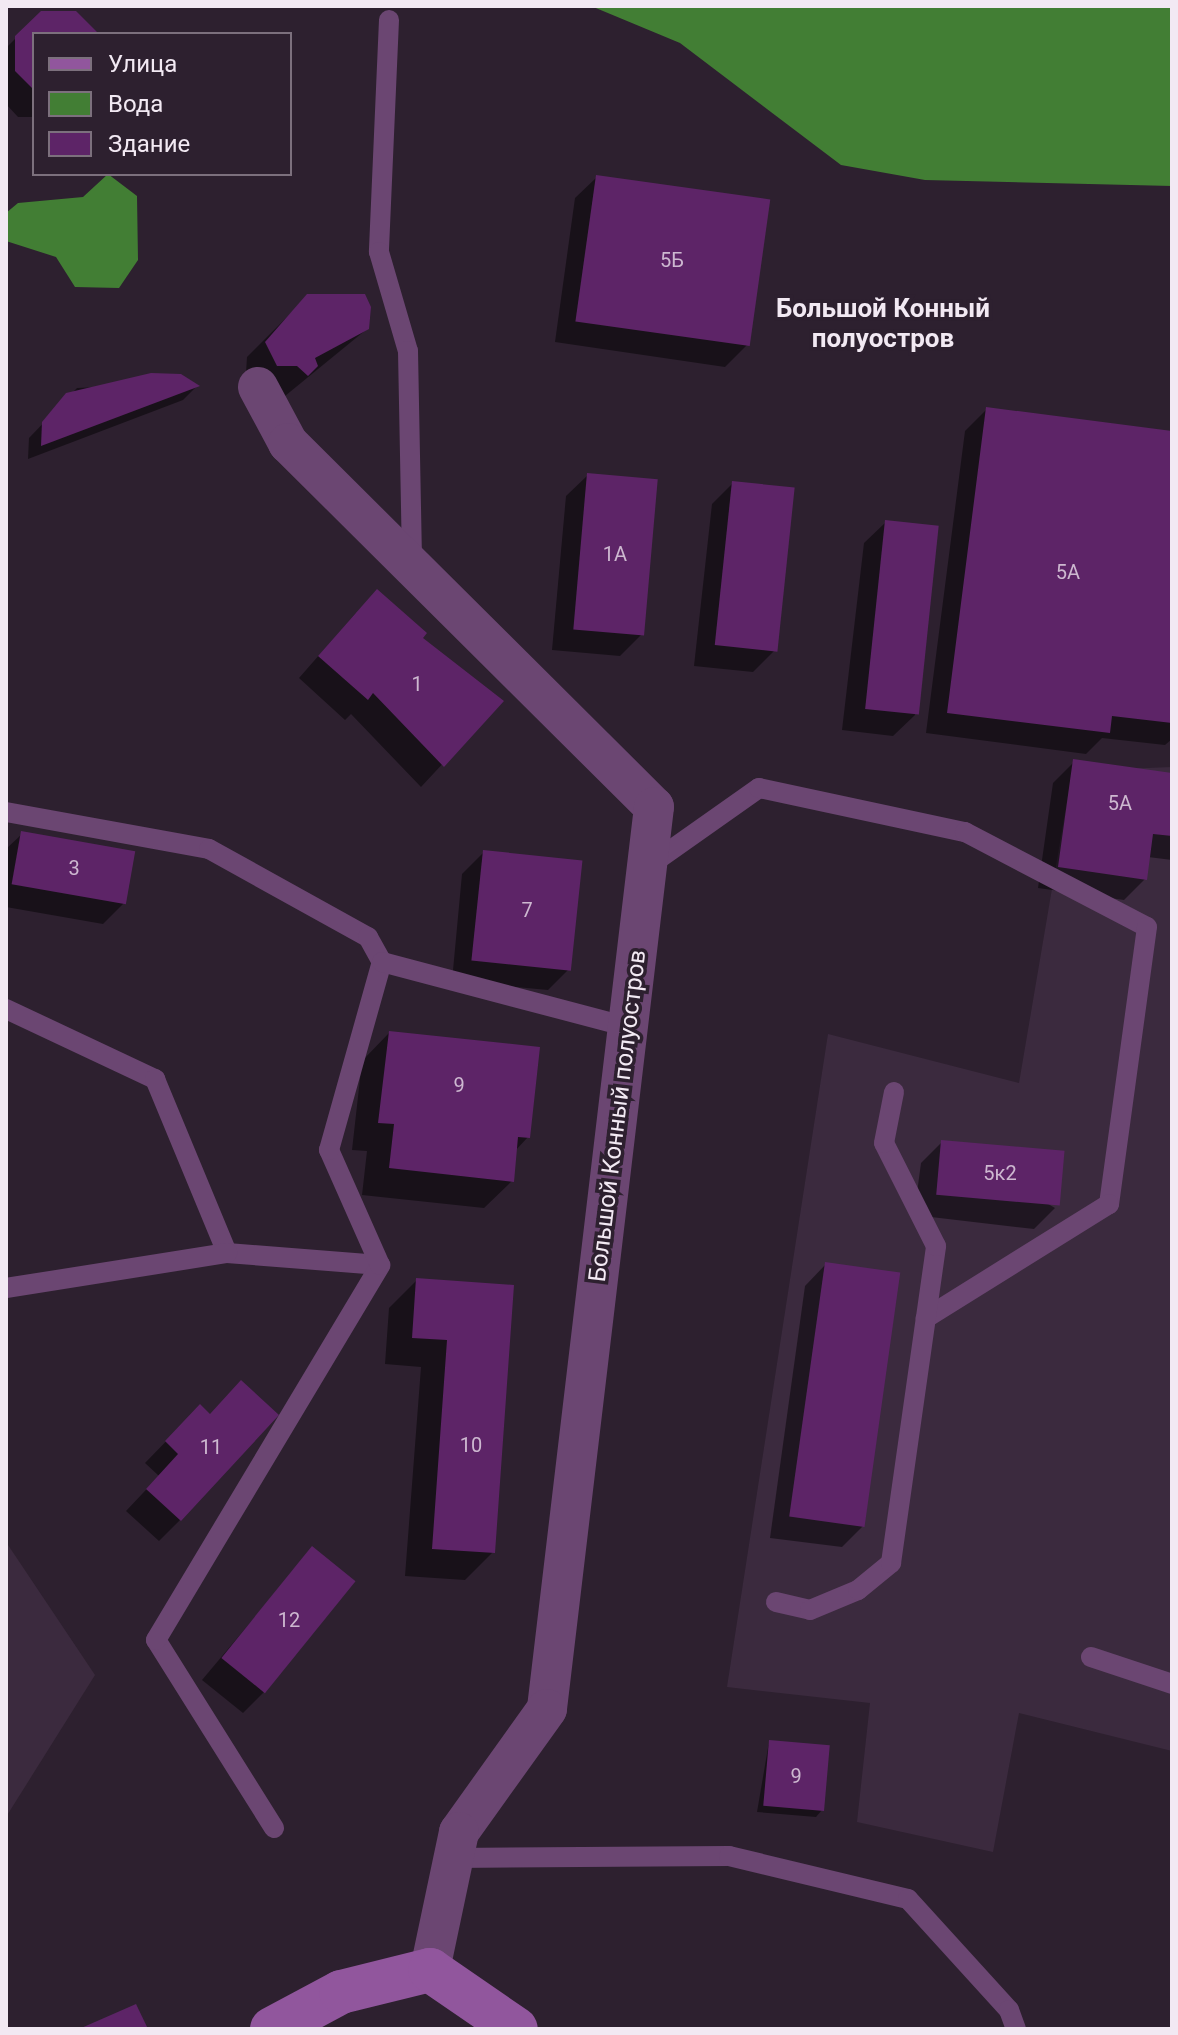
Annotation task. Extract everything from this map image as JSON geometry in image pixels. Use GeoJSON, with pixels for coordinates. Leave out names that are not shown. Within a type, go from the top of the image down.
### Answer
{"type":"FeatureCollection","features":[{"type":"Feature","properties":{"kind":"street","name":"Большой Конный полуостров"},"geometry":{"type":"LineString","coordinates":[[258,387],[288,443],[654,807],[547,1709],[459,1832],[430,1970]]}},
{"type":"Feature","properties":{"kind":"street"},"geometry":{"type":"LineString","coordinates":[[272,2029],[341,1992],[430,1970],[516,2029]]}},
{"type":"Feature","properties":{"kind":"lane"},"geometry":{"type":"LineString","coordinates":[[389,20],[379,252],[408,351],[412,566]]}},
{"type":"Feature","properties":{"kind":"lane"},"geometry":{"type":"LineString","coordinates":[[647,867],[759,788],[965,832],[1147,927],[1109,1204],[926,1318]]}},
{"type":"Feature","properties":{"kind":"lane"},"geometry":{"type":"LineString","coordinates":[[6,812],[209,849],[368,937],[382,962],[329,1150],[380,1265]]}},
{"type":"Feature","properties":{"kind":"lane"},"geometry":{"type":"LineString","coordinates":[[382,962],[628,1027]]}},
{"type":"Feature","properties":{"kind":"lane"},"geometry":{"type":"LineString","coordinates":[[6,1009],[155,1079],[227,1253]]}},
{"type":"Feature","properties":{"kind":"lane"},"geometry":{"type":"LineString","coordinates":[[776,1602],[810,1610],[858,1590],[891,1563],[936,1246],[884,1143],[894,1092]]}},
{"type":"Feature","properties":{"kind":"lane"},"geometry":{"type":"LineString","coordinates":[[6,1288],[227,1253],[380,1265]]}},
{"type":"Feature","properties":{"kind":"lane"},"geometry":{"type":"LineString","coordinates":[[274,1828],[156,1640],[380,1265]]}},
{"type":"Feature","properties":{"kind":"lane"},"geometry":{"type":"LineString","coordinates":[[1091,1657],[1172,1684]]}},
{"type":"Feature","properties":{"kind":"lane"},"geometry":{"type":"LineString","coordinates":[[453,1858],[729,1856],[908,1899],[1009,2010],[1016,2029]]}},
{"type":"Feature","properties":{"kind":"shaded area"},"geometry":{"type":"Polygon","coordinates":[[[1172,767],[1172,1751],[1019,1713],[993,1852],[857,1822],[870,1703],[727,1687],[828,1034],[1019,1083],[1072,771],[1172,767]]]}},
{"type":"Feature","properties":{"kind":"shaded area"},"geometry":{"type":"Polygon","coordinates":[[[6,1542],[95,1675],[6,1817],[6,1542]]]}},
{"type":"Feature","properties":{"kind":"water"},"geometry":{"type":"Polygon","coordinates":[[[591,6],[1172,6],[1172,186],[925,180],[841,165],[680,43],[591,6]]]}},
{"type":"Feature","properties":{"kind":"water"},"geometry":{"type":"Polygon","coordinates":[[[106,176],[111,176],[137,196],[138,260],[119,288],[75,287],[56,257],[6,241],[6,213],[18,203],[83,197],[106,176]]]}},
{"type":"Feature","properties":{"kind":"building"},"geometry":{"type":"Polygon","coordinates":[[[41,11],[76,11],[97,32],[32,32],[32,88],[15,71],[15,36],[41,11]]]}},
{"type":"Feature","properties":{"kind":"building"},"geometry":{"type":"Polygon","coordinates":[[[596,175],[770,199],[750,346],[575,322],[596,175]]]}},
{"type":"Feature","properties":{"kind":"building"},"geometry":{"type":"Polygon","coordinates":[[[307,294],[365,294],[371,307],[369,329],[315,358],[318,366],[308,376],[297,366],[277,366],[265,342],[307,294]]]}},
{"type":"Feature","properties":{"kind":"building"},"geometry":{"type":"Polygon","coordinates":[[[151,373],[181,374],[200,386],[41,446],[42,422],[66,393],[151,373]]]}},
{"type":"Feature","properties":{"kind":"building"},"geometry":{"type":"Polygon","coordinates":[[[986,407],[1172,431],[1172,723],[1112,716],[1110,733],[947,713],[986,407]]]}},
{"type":"Feature","properties":{"kind":"building"},"geometry":{"type":"Polygon","coordinates":[[[587,473],[658,479],[644,636],[573,629],[587,473]]]}},
{"type":"Feature","properties":{"kind":"building"},"geometry":{"type":"Polygon","coordinates":[[[732,481],[795,488],[777,652],[715,645],[732,481]]]}},
{"type":"Feature","properties":{"kind":"building"},"geometry":{"type":"Polygon","coordinates":[[[885,520],[939,526],[919,715],[865,709],[885,520]]]}},
{"type":"Feature","properties":{"kind":"building"},"geometry":{"type":"Polygon","coordinates":[[[377,589],[427,633],[423,638],[504,701],[444,767],[373,693],[368,700],[318,656],[377,589]]]}},
{"type":"Feature","properties":{"kind":"building"},"geometry":{"type":"Polygon","coordinates":[[[1073,759],[1172,773],[1172,836],[1153,834],[1147,880],[1058,867],[1073,759]]]}},
{"type":"Feature","properties":{"kind":"building"},"geometry":{"type":"Polygon","coordinates":[[[21,831],[135,851],[126,904],[12,884],[21,831]]]}},
{"type":"Feature","properties":{"kind":"building"},"geometry":{"type":"Polygon","coordinates":[[[483,850],[582,860],[571,971],[471,960],[483,850]]]}},
{"type":"Feature","properties":{"kind":"building"},"geometry":{"type":"Polygon","coordinates":[[[389,1031],[540,1047],[530,1138],[518,1137],[514,1182],[389,1168],[394,1124],[378,1123],[389,1031]]]}},
{"type":"Feature","properties":{"kind":"building"},"geometry":{"type":"Polygon","coordinates":[[[941,1140],[1065,1151],[1060,1206],[936,1195],[941,1140]]]}},
{"type":"Feature","properties":{"kind":"building"},"geometry":{"type":"Polygon","coordinates":[[[825,1262],[900,1273],[864,1527],[789,1516],[825,1262]]]}},
{"type":"Feature","properties":{"kind":"building"},"geometry":{"type":"Polygon","coordinates":[[[416,1278],[514,1285],[495,1553],[432,1549],[447,1340],[412,1338],[416,1278]]]}},
{"type":"Feature","properties":{"kind":"building"},"geometry":{"type":"Polygon","coordinates":[[[241,1380],[279,1415],[181,1521],[146,1489],[178,1454],[165,1441],[200,1404],[210,1414],[241,1380]]]}},
{"type":"Feature","properties":{"kind":"building"},"geometry":{"type":"Polygon","coordinates":[[[312,1546],[356,1581],[265,1693],[221,1658],[312,1546]]]}},
{"type":"Feature","properties":{"kind":"building"},"geometry":{"type":"Polygon","coordinates":[[[769,1740],[830,1745],[824,1811],[763,1806],[769,1740]]]}},
{"type":"Feature","properties":{"kind":"building"},"geometry":{"type":"Polygon","coordinates":[[[136,2004],[148,2029],[79,2029],[136,2004]]]}},
{"type":"Feature","properties":{"kind":"district","name":"Большой Конный полуостров"},"geometry":{"type":"Point","coordinates":[883,324]}}]}
